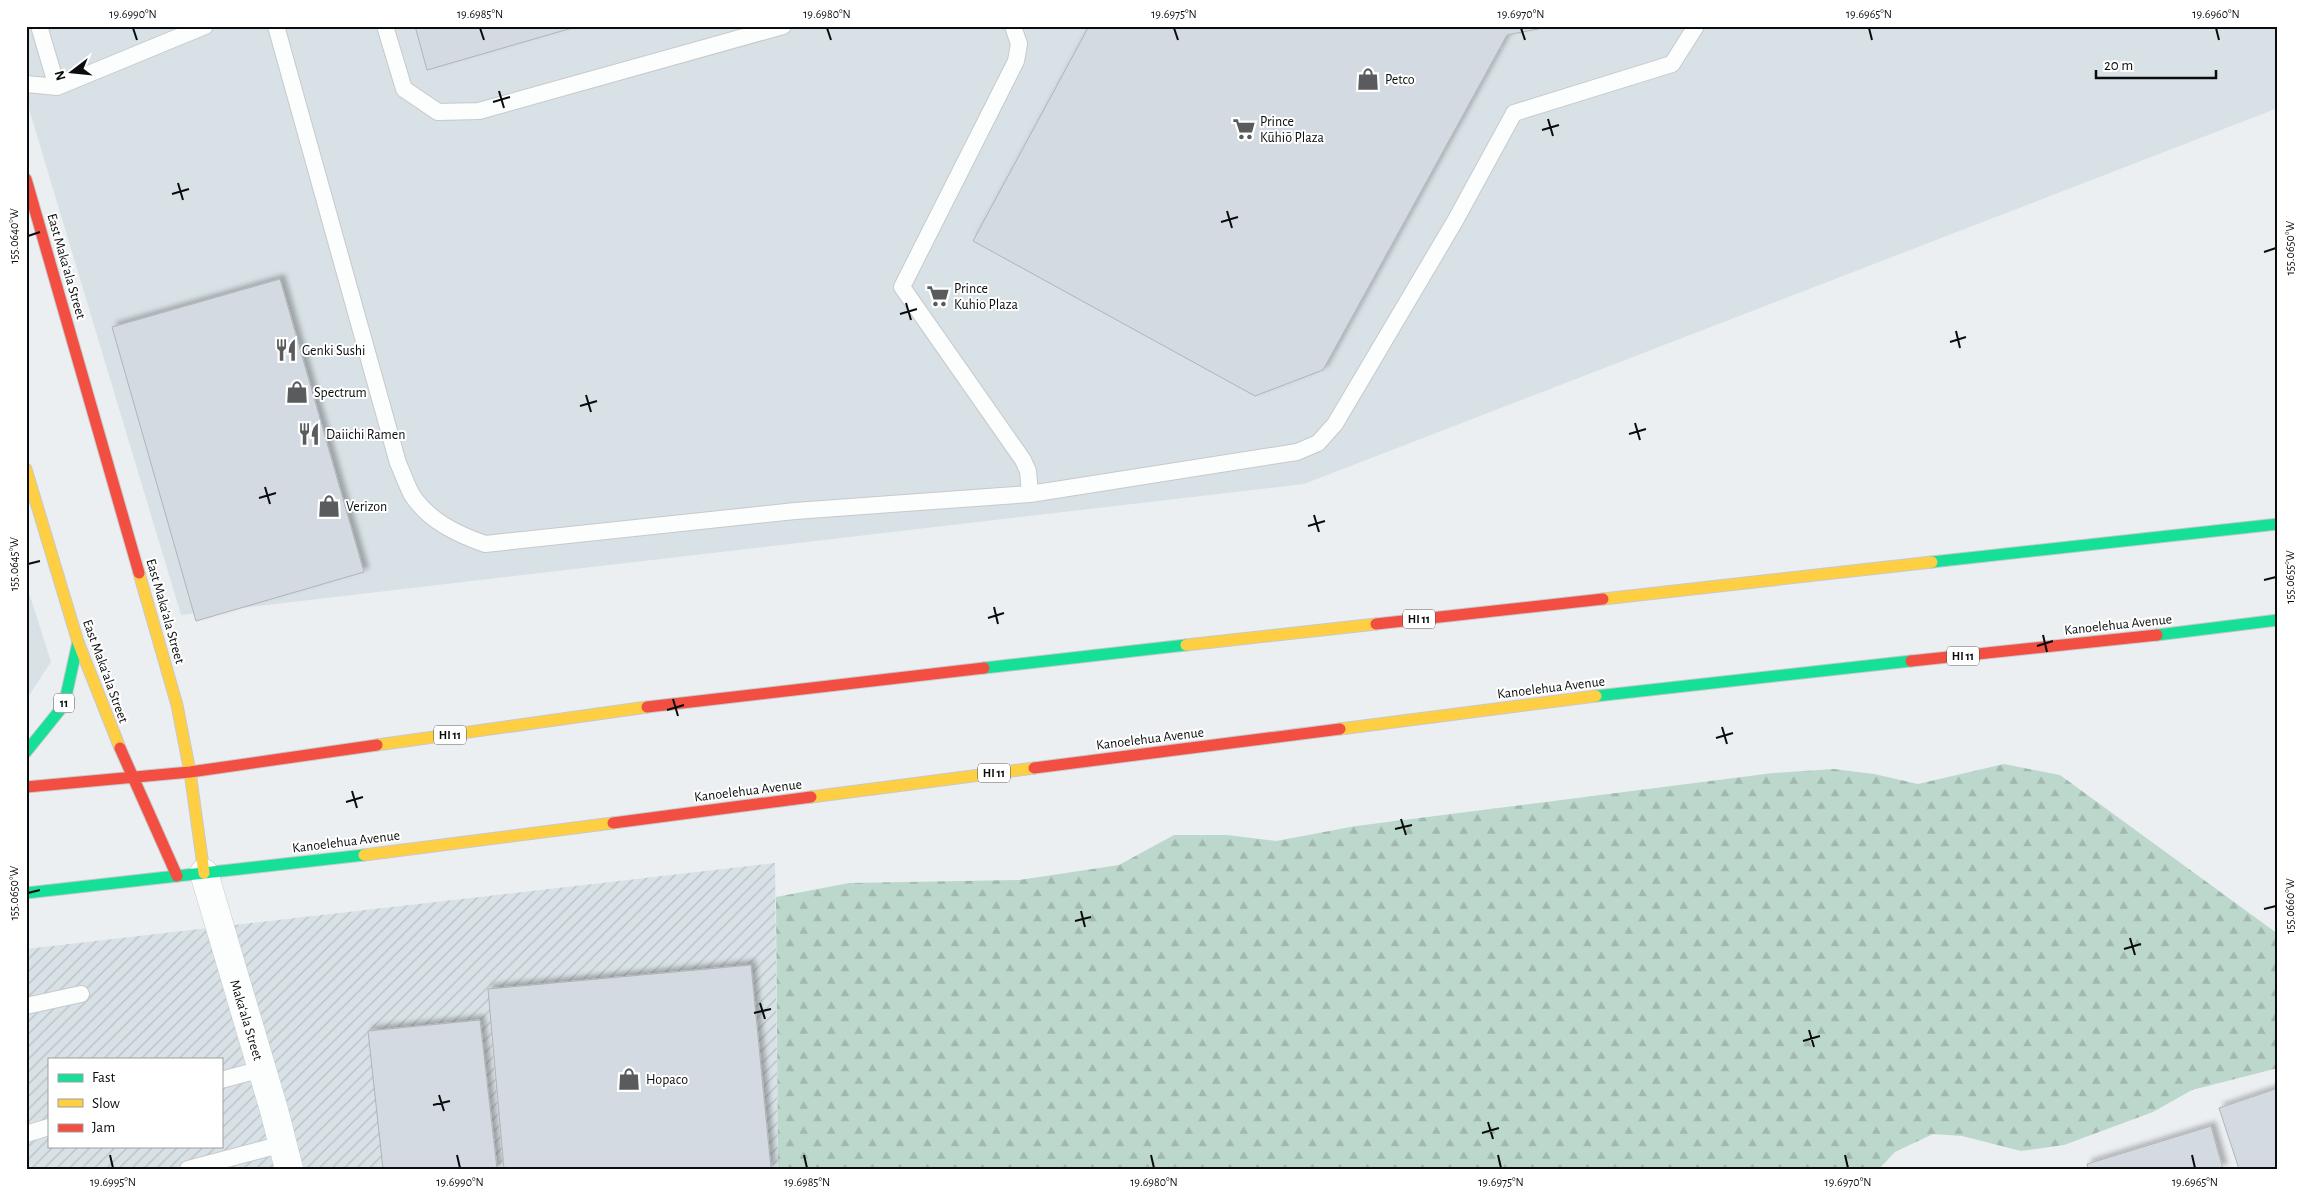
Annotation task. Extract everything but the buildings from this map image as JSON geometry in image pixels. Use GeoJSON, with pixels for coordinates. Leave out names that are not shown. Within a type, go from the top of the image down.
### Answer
{"type":"FeatureCollection","features":[{"type":"Feature","properties":{"kind":"main road","name":"East Makaʻala Street"},"geometry":{"type":"LineString","coordinates":[[26,178],[79,361]]}},
{"type":"Feature","properties":{"kind":"main road","name":"East Maka'ala Street"},"geometry":{"type":"LineString","coordinates":[[79,361],[177,706],[190,772],[204,873]]}},
{"type":"Feature","properties":{"kind":"main road","name":"East Makaʻala Street"},"geometry":{"type":"LineString","coordinates":[[26,469],[78,642],[111,728],[177,876]]}},
{"type":"Feature","properties":{"kind":"main road","name":"HI 11"},"geometry":{"type":"LineString","coordinates":[[26,787],[190,772],[711,698],[2278,524]]}},
{"type":"Feature","properties":{"kind":"main road","name":"Kanoelehua Avenue"},"geometry":{"type":"LineString","coordinates":[[26,893],[398,850],[1649,689],[2278,620]]}},
{"type":"Feature","properties":{"kind":"main road","name":"11"},"geometry":{"type":"LineString","coordinates":[[26,752],[64,705],[78,642]]}},
{"type":"Feature","properties":{"kind":"street","name":"Maka‘ala Street"},"geometry":{"type":"LineString","coordinates":[[204,873],[286,1156]]}},
{"type":"Feature","properties":{"kind":"lane"},"geometry":{"type":"LineString","coordinates":[[39,26],[57,87]]}},
{"type":"Feature","properties":{"kind":"lane"},"geometry":{"type":"LineString","coordinates":[[26,84],[57,87],[205,26]]}},
{"type":"Feature","properties":{"kind":"lane"},"geometry":{"type":"LineString","coordinates":[[276,26],[398,463],[412,495],[430,516],[451,530],[485,544],[794,511],[1030,494],[1297,452],[1318,443],[1334,424],[1455,221],[1514,113],[1672,64],[1696,26]]}},
{"type":"Feature","properties":{"kind":"lane"},"geometry":{"type":"LineString","coordinates":[[385,26],[404,89],[438,112],[479,111],[783,26]]}},
{"type":"Feature","properties":{"kind":"lane"},"geometry":{"type":"LineString","coordinates":[[1013,26],[1019,44],[1016,61],[902,286],[1024,460],[1028,471],[1030,494]]}},
{"type":"Feature","properties":{"kind":"lane"},"geometry":{"type":"LineString","coordinates":[[26,1006],[82,994]]}},
{"type":"Feature","properties":{"kind":"lane"},"geometry":{"type":"LineString","coordinates":[[222,1080],[262,1069]]}},
{"type":"Feature","properties":{"kind":"lane"},"geometry":{"type":"LineString","coordinates":[[26,1134],[48,1127]]}},
{"type":"Feature","properties":{"kind":"lane"},"geometry":{"type":"LineString","coordinates":[[188,1169],[286,1156]]}},
{"type":"Feature","properties":{"kind":"shaded area","name":"Prince Kuhio Plaza"},"geometry":{"type":"Polygon","coordinates":[[[26,26],[2278,26],[2278,108],[1304,484],[181,615],[26,99],[26,26]]]}},
{"type":"Feature","properties":{"kind":"shaded area"},"geometry":{"type":"Polygon","coordinates":[[[26,583],[51,662],[26,700],[26,583]]]}},
{"type":"Feature","properties":{"kind":"shaded area"},"geometry":{"type":"Polygon","coordinates":[[[775,863],[778,1169],[26,1169],[26,949],[775,863]]]}},
{"type":"Feature","properties":{"kind":"green space"},"geometry":{"type":"Polygon","coordinates":[[[2004,764],[2060,775],[2278,934],[2278,1068],[2192,1090],[2153,1112],[2064,1145],[2021,1151],[1962,1136],[1933,1134],[1895,1152],[1879,1169],[778,1169],[776,897],[849,883],[1019,880],[1119,865],[1174,835],[1227,835],[1276,841],[1356,826],[1773,773],[1834,769],[1874,774],[1918,784],[2004,764]]]}},
{"type":"Feature","properties":{"kind":"traffic: fast"},"geometry":{"type":"LineString","coordinates":[[1932,562],[2278,524]]}},
{"type":"Feature","properties":{"kind":"traffic: fast"},"geometry":{"type":"LineString","coordinates":[[2157,635],[2278,620]]}},
{"type":"Feature","properties":{"kind":"traffic: fast"},"geometry":{"type":"LineString","coordinates":[[26,752],[64,705],[78,642]]}},
{"type":"Feature","properties":{"kind":"traffic: fast"},"geometry":{"type":"LineString","coordinates":[[984,668],[1186,645]]}},
{"type":"Feature","properties":{"kind":"traffic: fast"},"geometry":{"type":"LineString","coordinates":[[1596,696],[1911,661]]}},
{"type":"Feature","properties":{"kind":"traffic: fast"},"geometry":{"type":"LineString","coordinates":[[26,893],[364,855]]}},
{"type":"Feature","properties":{"kind":"traffic: slow"},"geometry":{"type":"LineString","coordinates":[[26,469],[78,642],[120,748]]}},
{"type":"Feature","properties":{"kind":"traffic: slow"},"geometry":{"type":"LineString","coordinates":[[1603,599],[1932,562]]}},
{"type":"Feature","properties":{"kind":"traffic: slow"},"geometry":{"type":"LineString","coordinates":[[139,573],[177,705],[190,772],[204,873]]}},
{"type":"Feature","properties":{"kind":"traffic: slow"},"geometry":{"type":"LineString","coordinates":[[1186,645],[1376,624]]}},
{"type":"Feature","properties":{"kind":"traffic: slow"},"geometry":{"type":"LineString","coordinates":[[1340,729],[1596,696]]}},
{"type":"Feature","properties":{"kind":"traffic: slow"},"geometry":{"type":"LineString","coordinates":[[377,745],[647,707]]}},
{"type":"Feature","properties":{"kind":"traffic: slow"},"geometry":{"type":"LineString","coordinates":[[811,797],[1034,768]]}},
{"type":"Feature","properties":{"kind":"traffic: slow"},"geometry":{"type":"LineString","coordinates":[[364,855],[613,823]]}},
{"type":"Feature","properties":{"kind":"traffic: jam"},"geometry":{"type":"LineString","coordinates":[[26,179],[139,573]]}},
{"type":"Feature","properties":{"kind":"traffic: jam"},"geometry":{"type":"LineString","coordinates":[[1376,624],[1603,599]]}},
{"type":"Feature","properties":{"kind":"traffic: jam"},"geometry":{"type":"LineString","coordinates":[[1911,661],[2157,635]]}},
{"type":"Feature","properties":{"kind":"traffic: jam"},"geometry":{"type":"LineString","coordinates":[[647,707],[984,668]]}},
{"type":"Feature","properties":{"kind":"traffic: jam"},"geometry":{"type":"LineString","coordinates":[[1034,768],[1340,729]]}},
{"type":"Feature","properties":{"kind":"traffic: jam"},"geometry":{"type":"LineString","coordinates":[[26,787],[190,772],[377,745]]}},
{"type":"Feature","properties":{"kind":"traffic: jam"},"geometry":{"type":"LineString","coordinates":[[120,748],[177,876]]}},
{"type":"Feature","properties":{"kind":"traffic: jam"},"geometry":{"type":"LineString","coordinates":[[613,823],[811,797]]}},
{"type":"Feature","properties":{"kind":"place","name":"Petco"},"geometry":{"type":"Point","coordinates":[1368,79]}},
{"type":"Feature","properties":{"kind":"place","name":"Prince Kūhiō Plaza"},"geometry":{"type":"Point","coordinates":[1244,129]}},
{"type":"Feature","properties":{"kind":"place","name":"Prince Kuhio Plaza"},"geometry":{"type":"Point","coordinates":[938,296]}},
{"type":"Feature","properties":{"kind":"place","name":"Genki Sushi"},"geometry":{"type":"Point","coordinates":[286,350]}},
{"type":"Feature","properties":{"kind":"place","name":"Spectrum"},"geometry":{"type":"Point","coordinates":[297,392]}},
{"type":"Feature","properties":{"kind":"place","name":"Daiichi Ramen"},"geometry":{"type":"Point","coordinates":[309,434]}},
{"type":"Feature","properties":{"kind":"place","name":"Verizon"},"geometry":{"type":"Point","coordinates":[329,506]}},
{"type":"Feature","properties":{"kind":"place","name":"Hopaco"},"geometry":{"type":"Point","coordinates":[629,1079]}}]}
